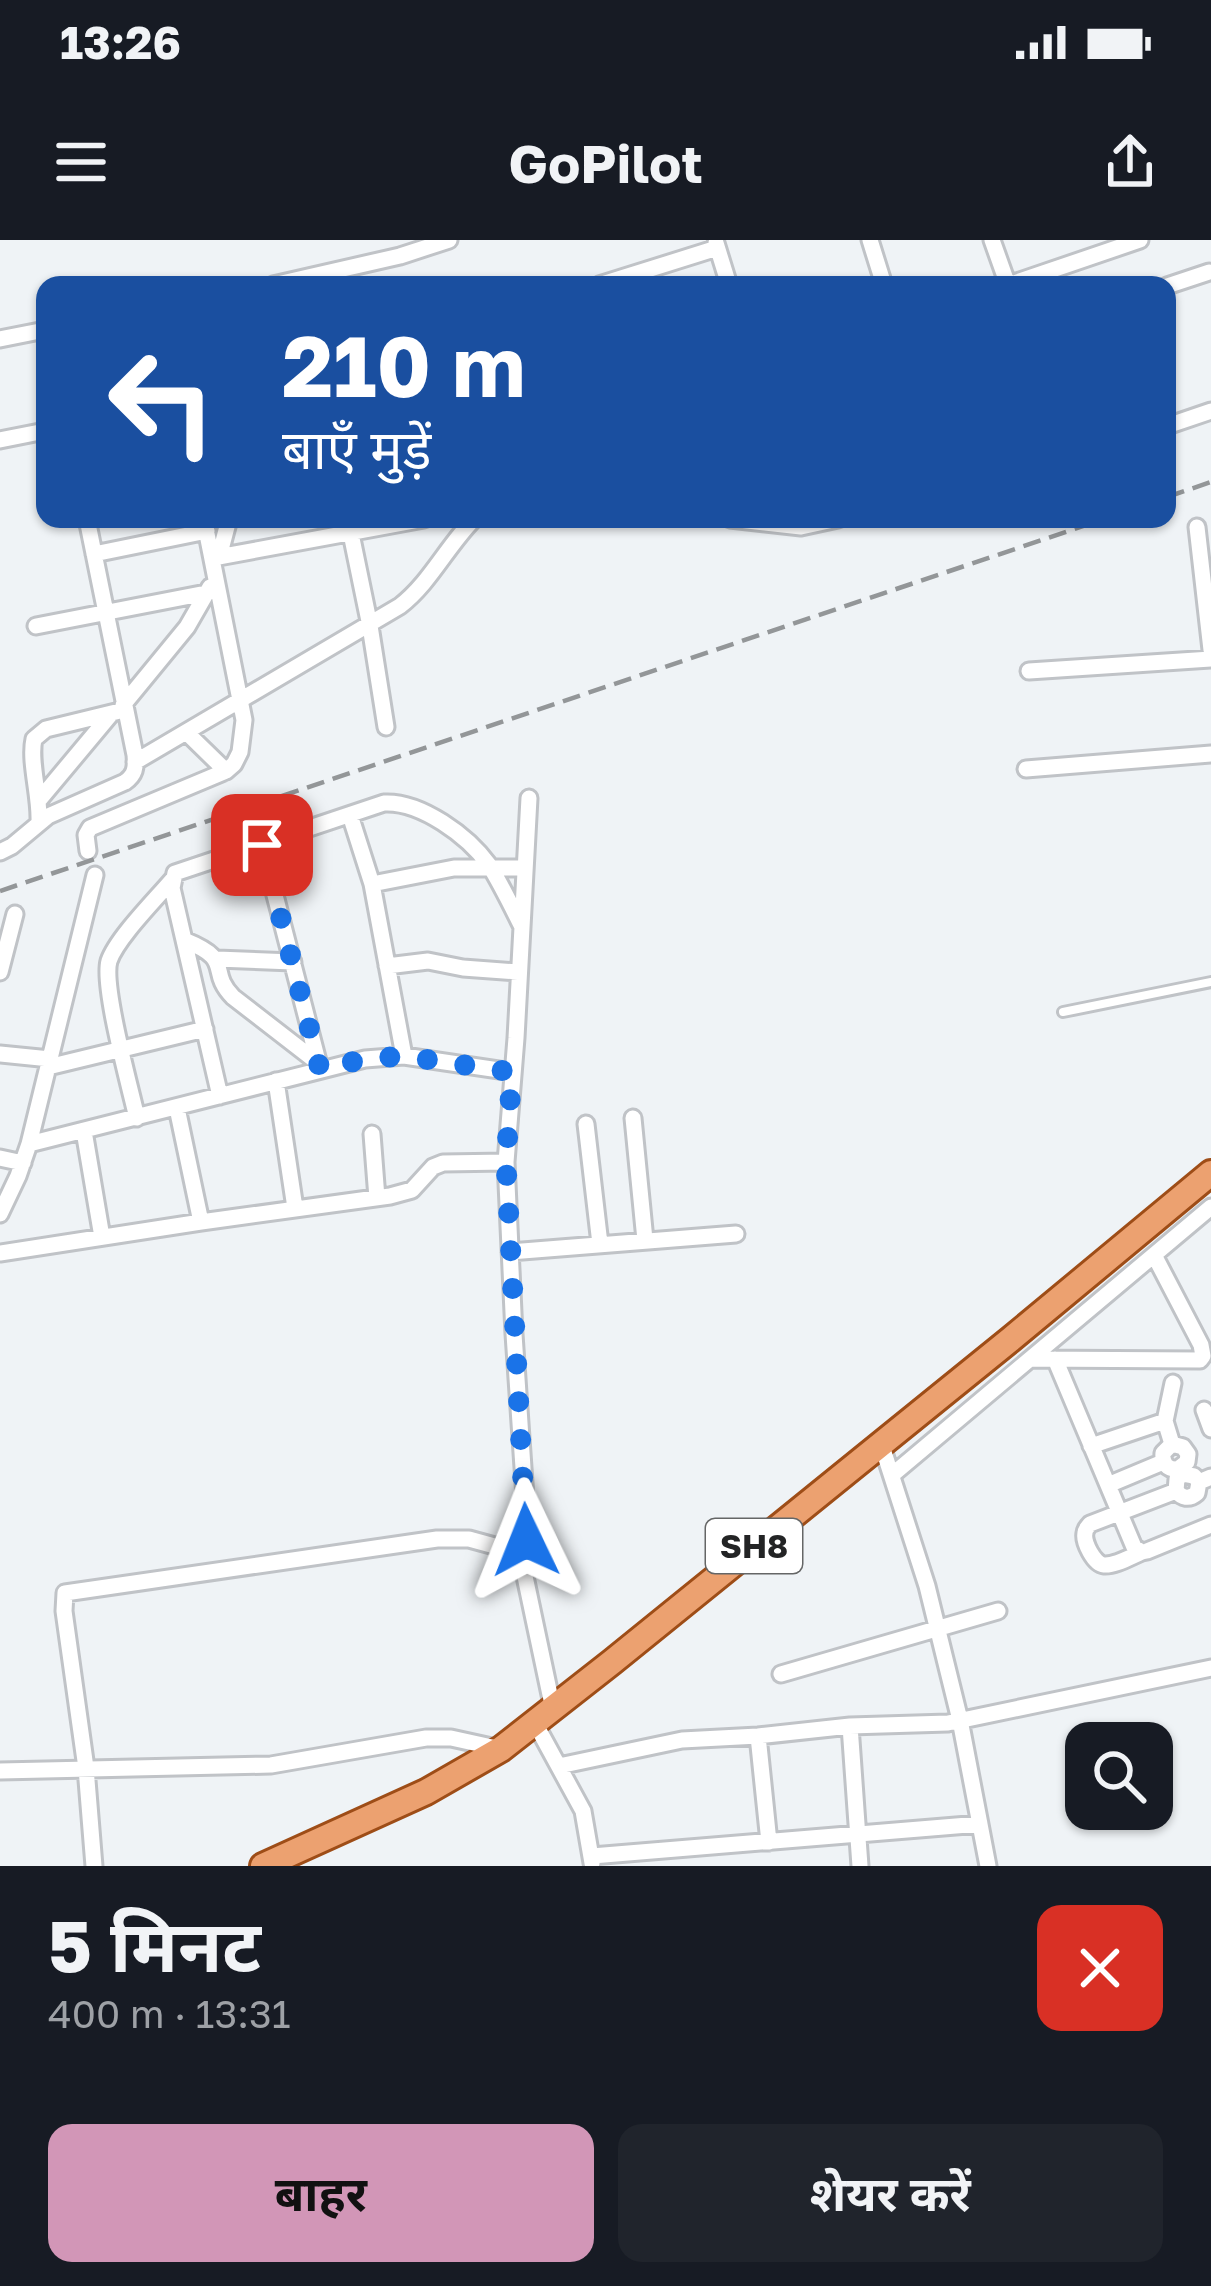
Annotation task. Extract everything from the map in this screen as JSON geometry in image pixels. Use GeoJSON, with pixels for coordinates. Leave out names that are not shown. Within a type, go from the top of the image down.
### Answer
{"type":"FeatureCollection","features":[{"type":"Feature","properties":{"kind":"main road","name":"SH8"},"geometry":{"type":"LineString","coordinates":[[263,1866],[426,1792],[501,1749],[1211,1173]]}},
{"type":"Feature","properties":{"kind":"street"},"geometry":{"type":"LineString","coordinates":[[326,276],[449,240]]}},
{"type":"Feature","properties":{"kind":"street"},"geometry":{"type":"LineString","coordinates":[[870,240],[881,276]]}},
{"type":"Feature","properties":{"kind":"street"},"geometry":{"type":"LineString","coordinates":[[992,240],[1005,276]]}},
{"type":"Feature","properties":{"kind":"street"},"geometry":{"type":"LineString","coordinates":[[1035,276],[1141,240]]}},
{"type":"Feature","properties":{"kind":"street"},"geometry":{"type":"LineString","coordinates":[[644,276],[716,244],[727,276]]}},
{"type":"Feature","properties":{"kind":"street"},"geometry":{"type":"LineString","coordinates":[[1176,283],[1209,272]]}},
{"type":"Feature","properties":{"kind":"street"},"geometry":{"type":"LineString","coordinates":[[0,339],[36,332]]}},
{"type":"Feature","properties":{"kind":"street"},"geometry":{"type":"LineString","coordinates":[[1176,423],[1211,411]]}},
{"type":"Feature","properties":{"kind":"street"},"geometry":{"type":"LineString","coordinates":[[0,440],[36,433]]}},
{"type":"Feature","properties":{"kind":"street"},"geometry":{"type":"LineString","coordinates":[[1197,527],[1211,650]]}},
{"type":"Feature","properties":{"kind":"street"},"geometry":{"type":"LineString","coordinates":[[0,852],[39,821],[132,777],[135,762],[120,709],[89,528]]}},
{"type":"Feature","properties":{"kind":"street"},"geometry":{"type":"LineString","coordinates":[[94,554],[194,528]]}},
{"type":"Feature","properties":{"kind":"street"},"geometry":{"type":"LineString","coordinates":[[88,851],[90,828],[226,771],[234,764],[244,738],[242,698],[207,528]]}},
{"type":"Feature","properties":{"kind":"street"},"geometry":{"type":"LineString","coordinates":[[40,799],[187,627],[206,593],[226,528]]}},
{"type":"Feature","properties":{"kind":"street"},"geometry":{"type":"LineString","coordinates":[[216,563],[339,528]]}},
{"type":"Feature","properties":{"kind":"street"},"geometry":{"type":"LineString","coordinates":[[351,528],[386,727]]}},
{"type":"Feature","properties":{"kind":"street"},"geometry":{"type":"LineString","coordinates":[[135,762],[410,599],[465,528]]}},
{"type":"Feature","properties":{"kind":"street"},"geometry":{"type":"LineString","coordinates":[[36,626],[206,593]]}},
{"type":"Feature","properties":{"kind":"street"},"geometry":{"type":"LineString","coordinates":[[1029,671],[1211,659]]}},
{"type":"Feature","properties":{"kind":"street"},"geometry":{"type":"LineString","coordinates":[[39,821],[34,739],[46,729],[120,709]]}},
{"type":"Feature","properties":{"kind":"street"},"geometry":{"type":"LineString","coordinates":[[186,731],[226,771]]}},
{"type":"Feature","properties":{"kind":"street"},"geometry":{"type":"LineString","coordinates":[[1026,769],[1211,754]]}},
{"type":"Feature","properties":{"kind":"street"},"geometry":{"type":"LineString","coordinates":[[529,799],[506,1162],[527,1527],[524,1580],[544,1716],[559,1766],[584,1811],[592,1861],[980,1825]]}},
{"type":"Feature","properties":{"kind":"street"},"geometry":{"type":"LineString","coordinates":[[137,1118],[108,981],[110,958],[183,868],[384,803],[402,803],[466,840],[489,866],[521,925]]}},
{"type":"Feature","properties":{"kind":"street"},"geometry":{"type":"LineString","coordinates":[[350,815],[372,884],[404,1056]]}},
{"type":"Feature","properties":{"kind":"street"},"geometry":{"type":"LineString","coordinates":[[262,845],[319,1065]]}},
{"type":"Feature","properties":{"kind":"street"},"geometry":{"type":"LineString","coordinates":[[372,884],[454,868],[524,868]]}},
{"type":"Feature","properties":{"kind":"street"},"geometry":{"type":"LineString","coordinates":[[0,1214],[29,1144],[95,875]]}},
{"type":"Feature","properties":{"kind":"street"},"geometry":{"type":"LineString","coordinates":[[172,880],[220,1096]]}},
{"type":"Feature","properties":{"kind":"street"},"geometry":{"type":"LineString","coordinates":[[0,972],[15,914]]}},
{"type":"Feature","properties":{"kind":"street"},"geometry":{"type":"LineString","coordinates":[[184,940],[217,959],[228,993],[319,1065]]}},
{"type":"Feature","properties":{"kind":"street"},"geometry":{"type":"LineString","coordinates":[[217,959],[293,962]]}},
{"type":"Feature","properties":{"kind":"street"},"geometry":{"type":"LineString","coordinates":[[387,966],[428,961],[518,972]]}},
{"type":"Feature","properties":{"kind":"street"},"geometry":{"type":"LineString","coordinates":[[0,1054],[49,1063],[205,1029]]}},
{"type":"Feature","properties":{"kind":"street"},"geometry":{"type":"LineString","coordinates":[[29,1144],[177,1108],[319,1065],[404,1056],[512,1072]]}},
{"type":"Feature","properties":{"kind":"street"},"geometry":{"type":"LineString","coordinates":[[276,1081],[295,1208]]}},
{"type":"Feature","properties":{"kind":"street"},"geometry":{"type":"LineString","coordinates":[[177,1108],[201,1222]]}},
{"type":"Feature","properties":{"kind":"street"},"geometry":{"type":"LineString","coordinates":[[633,1118],[645,1240]]}},
{"type":"Feature","properties":{"kind":"street"},"geometry":{"type":"LineString","coordinates":[[586,1124],[599,1244]]}},
{"type":"Feature","properties":{"kind":"street"},"geometry":{"type":"LineString","coordinates":[[84,1131],[102,1237]]}},
{"type":"Feature","properties":{"kind":"street"},"geometry":{"type":"LineString","coordinates":[[372,1134],[376,1198]]}},
{"type":"Feature","properties":{"kind":"street"},"geometry":{"type":"LineString","coordinates":[[0,1158],[22,1163]]}},
{"type":"Feature","properties":{"kind":"street"},"geometry":{"type":"LineString","coordinates":[[0,1253],[376,1198],[412,1190],[442,1163],[506,1162]]}},
{"type":"Feature","properties":{"kind":"street"},"geometry":{"type":"LineString","coordinates":[[892,1474],[1211,1207]]}},
{"type":"Feature","properties":{"kind":"street"},"geometry":{"type":"LineString","coordinates":[[510,1252],[736,1234]]}},
{"type":"Feature","properties":{"kind":"street"},"geometry":{"type":"LineString","coordinates":[[1030,1359],[1193,1362],[1207,1355],[1154,1255]]}},
{"type":"Feature","properties":{"kind":"street"},"geometry":{"type":"LineString","coordinates":[[1055,1359],[1134,1546],[1142,1552]]}},
{"type":"Feature","properties":{"kind":"street"},"geometry":{"type":"LineString","coordinates":[[1108,1485],[1163,1462],[1162,1453],[1172,1444],[1165,1421],[1173,1383]]}},
{"type":"Feature","properties":{"kind":"street"},"geometry":{"type":"LineString","coordinates":[[1204,1410],[1211,1430]]}},
{"type":"Feature","properties":{"kind":"street"},"geometry":{"type":"LineString","coordinates":[[1091,1446],[1165,1421]]}},
{"type":"Feature","properties":{"kind":"street"},"geometry":{"type":"LineString","coordinates":[[881,1443],[938,1628],[988,1866]]}},
{"type":"Feature","properties":{"kind":"street"},"geometry":{"type":"LineString","coordinates":[[1205,1480],[1183,1474],[1177,1479],[1176,1491],[1086,1528],[1085,1539],[1095,1561],[1105,1565],[1211,1525]]}},
{"type":"Feature","properties":{"kind":"street"},"geometry":{"type":"LineString","coordinates":[[94,1866],[65,1593],[437,1538],[469,1540],[524,1554]]}},
{"type":"Feature","properties":{"kind":"street"},"geometry":{"type":"LineString","coordinates":[[781,1674],[998,1611]]}},
{"type":"Feature","properties":{"kind":"street"},"geometry":{"type":"LineString","coordinates":[[559,1766],[682,1740],[960,1720],[1211,1668]]}},
{"type":"Feature","properties":{"kind":"street"},"geometry":{"type":"LineString","coordinates":[[850,1726],[860,1866]]}},
{"type":"Feature","properties":{"kind":"street"},"geometry":{"type":"LineString","coordinates":[[758,1736],[769,1842]]}},
{"type":"Feature","properties":{"kind":"street"},"geometry":{"type":"LineString","coordinates":[[0,1771],[271,1765],[426,1738],[452,1738],[501,1749]]}},
{"type":"Feature","properties":{"kind":"lane"},"geometry":{"type":"LineString","coordinates":[[1064,1012],[1211,982]]}},
{"type":"Feature","properties":{"kind":"railway"},"geometry":{"type":"LineString","coordinates":[[1176,494],[1211,482]]}},
{"type":"Feature","properties":{"kind":"railway"},"geometry":{"type":"LineString","coordinates":[[0,891],[1077,528]]}},
{"type":"Feature","properties":{"kind":"route"},"geometry":{"type":"LineString","coordinates":[[262,845],[320,1069],[404,1056],[512,1072],[506,1162],[526,1540]]}}]}
